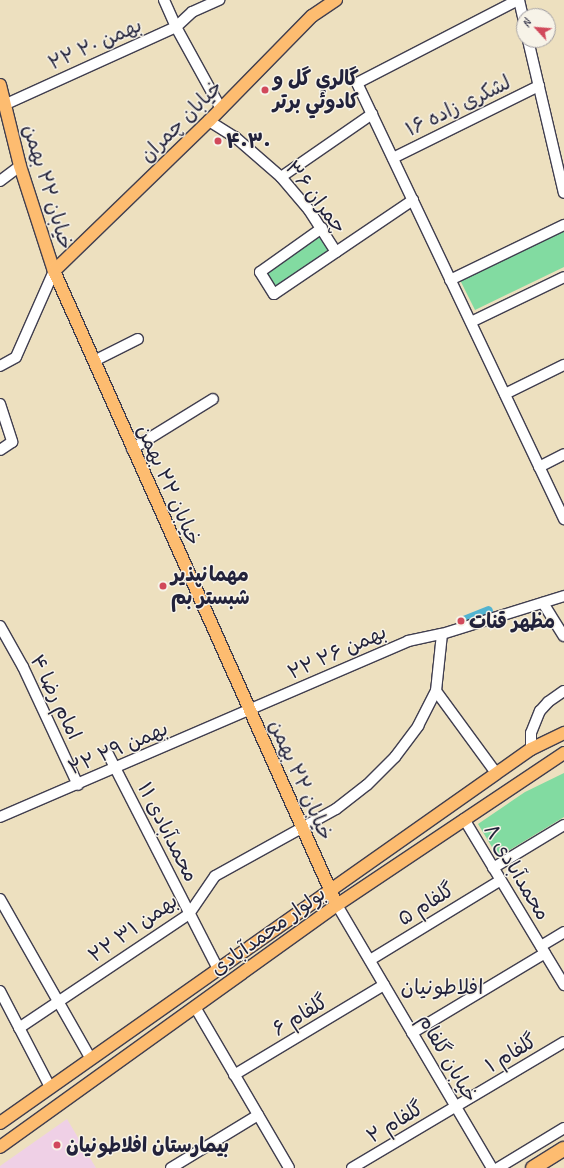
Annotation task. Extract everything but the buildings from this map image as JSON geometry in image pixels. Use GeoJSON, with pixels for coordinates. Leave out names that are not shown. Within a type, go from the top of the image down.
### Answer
{"type":"FeatureCollection","features":[{"type":"Feature","properties":{"kind":"highway"},"geometry":{"type":"LineString","coordinates":[[533,1168],[564,1149]]}},
{"type":"Feature","properties":{"kind":"main road","name":"خیابان چمران"},"geometry":{"type":"LineString","coordinates":[[54,271],[209,121],[312,16],[336,0]]}},
{"type":"Feature","properties":{"kind":"main road","name":"خیابان ۲۲ بهمن"},"geometry":{"type":"LineString","coordinates":[[0,85],[3,111],[54,271],[132,449],[337,905]]}},
{"type":"Feature","properties":{"kind":"main road","name":"بولوار محمدآبادی"},"geometry":{"type":"LineString","coordinates":[[1,1120],[91,1059],[496,773],[531,749],[564,733]]}},
{"type":"Feature","properties":{"kind":"main road","name":"بولوار محمدآبادی"},"geometry":{"type":"LineString","coordinates":[[0,1147],[337,905],[564,753]]}},
{"type":"Feature","properties":{"kind":"street"},"geometry":{"type":"LineString","coordinates":[[164,0],[176,27],[221,109]]}},
{"type":"Feature","properties":{"kind":"street","name":"۲۲ بهمن ۲۰"},"geometry":{"type":"LineString","coordinates":[[3,111],[176,27],[192,12],[219,0]]}},
{"type":"Feature","properties":{"kind":"street"},"geometry":{"type":"LineString","coordinates":[[518,0],[358,83],[564,519]]}},
{"type":"Feature","properties":{"kind":"street"},"geometry":{"type":"LineString","coordinates":[[530,48],[564,193]]}},
{"type":"Feature","properties":{"kind":"street","name":"لشکری زاده ١۶"},"geometry":{"type":"LineString","coordinates":[[393,158],[539,86]]}},
{"type":"Feature","properties":{"kind":"street"},"geometry":{"type":"LineString","coordinates":[[281,177],[372,114]]}},
{"type":"Feature","properties":{"kind":"street","name":"چمران ۳۶"},"geometry":{"type":"LineString","coordinates":[[209,121],[235,137],[281,177],[322,228],[336,252]]}},
{"type":"Feature","properties":{"kind":"street"},"geometry":{"type":"LineString","coordinates":[[0,181],[20,166]]}},
{"type":"Feature","properties":{"kind":"street"},"geometry":{"type":"LineString","coordinates":[[322,228],[260,272],[274,294],[413,200]]}},
{"type":"Feature","properties":{"kind":"street"},"geometry":{"type":"LineString","coordinates":[[450,280],[564,225]]}},
{"type":"Feature","properties":{"kind":"street"},"geometry":{"type":"LineString","coordinates":[[0,366],[16,357],[54,271]]}},
{"type":"Feature","properties":{"kind":"street"},"geometry":{"type":"LineString","coordinates":[[471,322],[564,278]]}},
{"type":"Feature","properties":{"kind":"street"},"geometry":{"type":"LineString","coordinates":[[94,361],[138,339]]}},
{"type":"Feature","properties":{"kind":"street"},"geometry":{"type":"LineString","coordinates":[[505,394],[564,364]]}},
{"type":"Feature","properties":{"kind":"street"},"geometry":{"type":"LineString","coordinates":[[132,449],[213,398]]}},
{"type":"Feature","properties":{"kind":"street"},"geometry":{"type":"LineString","coordinates":[[0,404],[12,442],[0,450]]}},
{"type":"Feature","properties":{"kind":"street"},"geometry":{"type":"LineString","coordinates":[[539,467],[564,454]]}},
{"type":"Feature","properties":{"kind":"street","name":"۲۲ بهمن ۲۶"},"geometry":{"type":"LineString","coordinates":[[249,710],[408,641],[442,634],[564,596]]}},
{"type":"Feature","properties":{"kind":"street"},"geometry":{"type":"LineString","coordinates":[[542,603],[564,636]]}},
{"type":"Feature","properties":{"kind":"street","name":"امام رضا ۴"},"geometry":{"type":"LineString","coordinates":[[0,626],[23,667],[78,785]]}},
{"type":"Feature","properties":{"kind":"street"},"geometry":{"type":"LineString","coordinates":[[442,634],[436,691],[496,773]]}},
{"type":"Feature","properties":{"kind":"street","name":"۲۲ بهمن ۳۱"},"geometry":{"type":"LineString","coordinates":[[19,1028],[189,914],[215,876],[336,809],[367,785],[395,757],[418,726],[436,691]]}},
{"type":"Feature","properties":{"kind":"street"},"geometry":{"type":"LineString","coordinates":[[531,749],[531,733],[540,711],[548,702],[564,691]]}},
{"type":"Feature","properties":{"kind":"street","name":"۲۲ بهمن ۲۹"},"geometry":{"type":"LineString","coordinates":[[0,817],[78,785],[249,710]]}},
{"type":"Feature","properties":{"kind":"street","name":"محمدآبادی ۱۱"},"geometry":{"type":"LineString","coordinates":[[108,754],[218,969]]}},
{"type":"Feature","properties":{"kind":"street","name":"محمدآبادی ۸"},"geometry":{"type":"LineString","coordinates":[[464,819],[564,985]]}},
{"type":"Feature","properties":{"kind":"street"},"geometry":{"type":"LineString","coordinates":[[493,868],[564,825]]}},
{"type":"Feature","properties":{"kind":"street","name":"گلفام ۵"},"geometry":{"type":"LineString","coordinates":[[370,960],[500,880]]}},
{"type":"Feature","properties":{"kind":"street"},"geometry":{"type":"LineString","coordinates":[[0,899],[91,1059]]}},
{"type":"Feature","properties":{"kind":"street","name":"خیابان گلفام"},"geometry":{"type":"LineString","coordinates":[[337,905],[492,1168]]}},
{"type":"Feature","properties":{"kind":"street"},"geometry":{"type":"LineString","coordinates":[[412,1033],[543,950],[564,932]]}},
{"type":"Feature","properties":{"kind":"street","name":"گلفام ۶"},"geometry":{"type":"LineString","coordinates":[[234,1075],[384,985]]}},
{"type":"Feature","properties":{"kind":"street"},"geometry":{"type":"LineString","coordinates":[[0,991],[50,1087]]}},
{"type":"Feature","properties":{"kind":"street"},"geometry":{"type":"LineString","coordinates":[[195,1007],[289,1168]]}},
{"type":"Feature","properties":{"kind":"street","name":"گلفام ۱"},"geometry":{"type":"LineString","coordinates":[[456,1106],[564,1042]]}},
{"type":"Feature","properties":{"kind":"street","name":"گلفام ۲"},"geometry":{"type":"LineString","coordinates":[[352,1168],[456,1106]]}},
{"type":"Feature","properties":{"kind":"street"},"geometry":{"type":"LineString","coordinates":[[171,1168],[258,1115]]}},
{"type":"Feature","properties":{"kind":"street"},"geometry":{"type":"LineString","coordinates":[[498,1168],[564,1128]]}},
{"type":"Feature","properties":{"kind":"shaded area","name":"بیمارستان افلاطونیان"},"geometry":{"type":"Polygon","coordinates":[[[67,1119],[96,1168],[0,1168],[0,1166],[67,1119]]]}},
{"type":"Feature","properties":{"kind":"green space"},"geometry":{"type":"Polygon","coordinates":[[[564,230],[564,267],[475,310],[460,280],[564,230]]]}},
{"type":"Feature","properties":{"kind":"green space"},"geometry":{"type":"Polygon","coordinates":[[[319,236],[330,251],[275,289],[265,274],[319,236]]]}},
{"type":"Feature","properties":{"kind":"green space"},"geometry":{"type":"Polygon","coordinates":[[[564,773],[564,817],[498,857],[478,824],[525,792],[564,773]]]}},
{"type":"Feature","properties":{"kind":"waterway"},"geometry":{"type":"LineString","coordinates":[[461,621],[488,610]]}},
{"type":"Feature","properties":{"kind":"place","name":"گالري گل و كادوئي برتر"},"geometry":{"type":"Point","coordinates":[265,90]}},
{"type":"Feature","properties":{"kind":"place","name":"۴۰۳۰"},"geometry":{"type":"Point","coordinates":[218,141]}},
{"type":"Feature","properties":{"kind":"place","name":"مهمانپذیر شبستر بم"},"geometry":{"type":"Point","coordinates":[163,586]}},
{"type":"Feature","properties":{"kind":"place","name":"مظهر قنات"},"geometry":{"type":"Point","coordinates":[461,621]}},
{"type":"Feature","properties":{"kind":"place","name":"بیمارستان افلاطونیان"},"geometry":{"type":"Point","coordinates":[57,1145]}},
{"type":"Feature","properties":{"kind":"district","name":"افلاطونیان"},"geometry":{"type":"Point","coordinates":[442,987]}}]}
